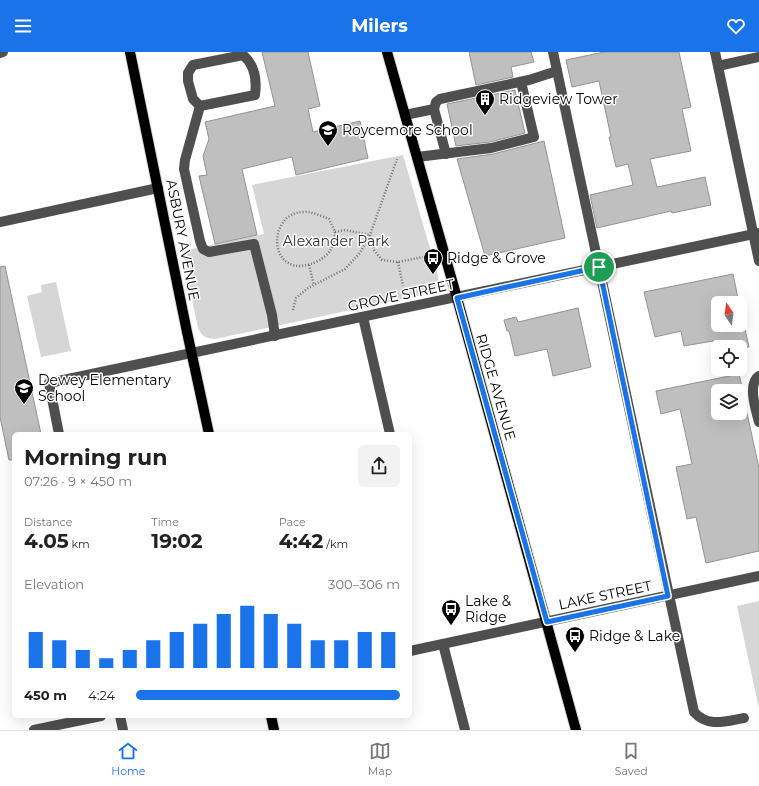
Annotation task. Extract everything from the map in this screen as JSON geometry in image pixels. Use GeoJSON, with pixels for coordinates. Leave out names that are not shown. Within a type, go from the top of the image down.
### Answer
{"type":"FeatureCollection","features":[{"type":"Feature","properties":{"kind":"main road","name":"ASBURY AVENUE"},"geometry":{"type":"LineString","coordinates":[[130,52],[209,432]]}},
{"type":"Feature","properties":{"kind":"main road","name":"RIDGE AVENUE"},"geometry":{"type":"LineString","coordinates":[[387,52],[457,298],[576,730]]}},
{"type":"Feature","properties":{"kind":"main road"},"geometry":{"type":"LineString","coordinates":[[271,718],[274,730]]}},
{"type":"Feature","properties":{"kind":"street"},"geometry":{"type":"LineString","coordinates":[[553,52],[694,712],[698,717],[708,722],[715,723],[744,718]]}},
{"type":"Feature","properties":{"kind":"street"},"geometry":{"type":"LineString","coordinates":[[715,52],[756,234],[759,261]]}},
{"type":"Feature","properties":{"kind":"street"},"geometry":{"type":"LineString","coordinates":[[243,55],[248,59],[256,78],[255,95],[200,106],[192,99],[188,81],[188,73],[193,65],[243,55]]}},
{"type":"Feature","properties":{"kind":"street"},"geometry":{"type":"LineString","coordinates":[[718,66],[759,57]]}},
{"type":"Feature","properties":{"kind":"street"},"geometry":{"type":"LineString","coordinates":[[446,154],[434,108],[436,102],[440,99],[521,82],[557,71]]}},
{"type":"Feature","properties":{"kind":"street"},"geometry":{"type":"LineString","coordinates":[[417,157],[491,148],[534,137],[521,82]]}},
{"type":"Feature","properties":{"kind":"street"},"geometry":{"type":"LineString","coordinates":[[200,106],[184,169],[200,241],[203,249],[209,252],[254,244],[272,314],[275,336]]}},
{"type":"Feature","properties":{"kind":"street"},"geometry":{"type":"LineString","coordinates":[[405,115],[434,108]]}},
{"type":"Feature","properties":{"kind":"street"},"geometry":{"type":"LineString","coordinates":[[0,222],[158,188]]}},
{"type":"Feature","properties":{"kind":"street","name":"GROVE STREET"},"geometry":{"type":"LineString","coordinates":[[60,432],[49,383],[756,234]]}},
{"type":"Feature","properties":{"kind":"street"},"geometry":{"type":"LineString","coordinates":[[363,317],[390,432]]}},
{"type":"Feature","properties":{"kind":"street"},"geometry":{"type":"LineString","coordinates":[[759,376],[756,378],[752,390],[759,422]]}},
{"type":"Feature","properties":{"kind":"street","name":"LAKE STREET"},"geometry":{"type":"LineString","coordinates":[[412,651],[759,576]]}},
{"type":"Feature","properties":{"kind":"street"},"geometry":{"type":"LineString","coordinates":[[443,644],[465,730]]}},
{"type":"Feature","properties":{"kind":"street"},"geometry":{"type":"LineString","coordinates":[[34,730],[91,718]]}},
{"type":"Feature","properties":{"kind":"street"},"geometry":{"type":"LineString","coordinates":[[120,718],[123,730]]}},
{"type":"Feature","properties":{"kind":"path"},"geometry":{"type":"LineString","coordinates":[[293,310],[296,298],[308,288],[345,269],[360,253],[370,235],[397,159]]}},
{"type":"Feature","properties":{"kind":"path"},"geometry":{"type":"LineString","coordinates":[[303,212],[329,219],[335,232],[334,243],[326,257],[309,265],[294,266],[284,261],[278,251],[277,241],[280,226],[288,216],[303,212]]}},
{"type":"Feature","properties":{"kind":"path"},"geometry":{"type":"LineString","coordinates":[[335,232],[344,230],[370,235]]}},
{"type":"Feature","properties":{"kind":"path"},"geometry":{"type":"LineString","coordinates":[[370,235],[374,250],[382,260],[398,262],[423,257]]}},
{"type":"Feature","properties":{"kind":"path"},"geometry":{"type":"LineString","coordinates":[[398,262],[403,286]]}},
{"type":"Feature","properties":{"kind":"path"},"geometry":{"type":"LineString","coordinates":[[309,265],[314,285]]}},
{"type":"Feature","properties":{"kind":"green space","name":"Alexander Park"},"geometry":{"type":"Polygon","coordinates":[[[403,155],[438,276],[438,284],[434,290],[421,295],[215,339],[207,337],[201,333],[198,328],[182,251],[264,234],[252,185],[403,155]]]}},
{"type":"Feature","properties":{"kind":"green space"},"geometry":{"type":"Polygon","coordinates":[[[56,282],[71,351],[41,357],[27,296],[42,292],[41,285],[56,282]]]}},
{"type":"Feature","properties":{"kind":"green space"},"geometry":{"type":"Polygon","coordinates":[[[759,601],[759,709],[737,606],[759,601]]]}},
{"type":"Feature","properties":{"kind":"building","name":"Roycemore School"},"geometry":{"type":"Polygon","coordinates":[[[262,52],[308,52],[320,106],[308,109],[313,132],[360,121],[368,158],[296,175],[292,157],[242,169],[257,235],[215,244],[199,176],[207,175],[203,156],[209,139],[205,122],[275,106],[262,52]]]}},
{"type":"Feature","properties":{"kind":"building"},"geometry":{"type":"Polygon","coordinates":[[[469,52],[531,52],[534,62],[511,67],[513,77],[476,85],[469,52]]]}},
{"type":"Feature","properties":{"kind":"building"},"geometry":{"type":"Polygon","coordinates":[[[604,52],[679,52],[691,107],[682,109],[691,151],[650,159],[657,187],[705,177],[711,205],[672,213],[671,211],[597,228],[590,195],[633,185],[628,164],[616,167],[599,81],[572,87],[566,60],[604,52]]]}},
{"type":"Feature","properties":{"kind":"building","name":"Ridgeview Tower"},"geometry":{"type":"Polygon","coordinates":[[[515,90],[525,133],[490,142],[456,146],[447,104],[515,90]]]}},
{"type":"Feature","properties":{"kind":"building"},"geometry":{"type":"Polygon","coordinates":[[[544,141],[565,238],[485,256],[457,159],[493,154],[544,141]]]}},
{"type":"Feature","properties":{"kind":"building"},"geometry":{"type":"Polygon","coordinates":[[[5,266],[41,432],[12,432],[12,460],[9,460],[0,417],[0,267],[5,266]]]}},
{"type":"Feature","properties":{"kind":"building"},"geometry":{"type":"Polygon","coordinates":[[[733,274],[738,296],[711,296],[711,332],[746,332],[749,347],[747,347],[747,340],[711,340],[711,341],[684,346],[681,331],[655,337],[644,292],[733,274]]]}},
{"type":"Feature","properties":{"kind":"building"},"geometry":{"type":"Polygon","coordinates":[[[578,308],[591,367],[553,376],[547,349],[515,356],[509,331],[507,331],[504,320],[516,317],[518,322],[578,308]]]}},
{"type":"Feature","properties":{"kind":"building"},"geometry":{"type":"Polygon","coordinates":[[[729,376],[739,376],[741,384],[711,384],[711,420],[747,420],[747,413],[759,468],[759,551],[706,563],[696,517],[687,519],[676,467],[692,464],[680,409],[661,414],[656,391],[729,376]]]}},
{"type":"Feature","properties":{"kind":"place","name":"Ridgeview Tower"},"geometry":{"type":"Point","coordinates":[485,116]}},
{"type":"Feature","properties":{"kind":"place","name":"Roycemore School"},"geometry":{"type":"Point","coordinates":[328,147]}},
{"type":"Feature","properties":{"kind":"place","name":"Ridge & Grove"},"geometry":{"type":"Point","coordinates":[433,275]}},
{"type":"Feature","properties":{"kind":"place","name":"Dewey Elementary School"},"geometry":{"type":"Point","coordinates":[24,405]}},
{"type":"Feature","properties":{"kind":"place","name":"Lake & Ridge"},"geometry":{"type":"Point","coordinates":[451,626]}},
{"type":"Feature","properties":{"kind":"place","name":"Ridge & Lake"},"geometry":{"type":"Point","coordinates":[575,653]}},
{"type":"Feature","properties":{"kind":"route"},"geometry":{"type":"LineString","coordinates":[[599,267],[668,596],[547,622],[457,298],[599,267]]}}]}
